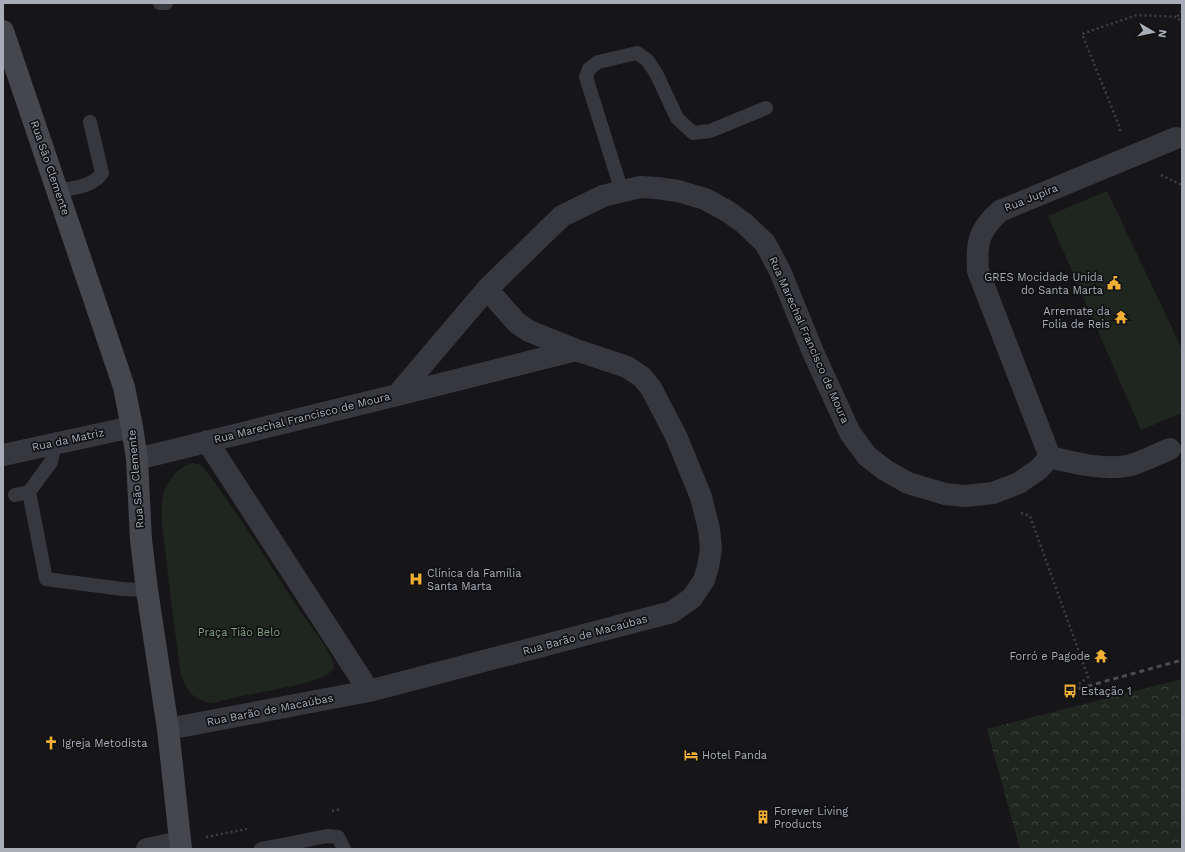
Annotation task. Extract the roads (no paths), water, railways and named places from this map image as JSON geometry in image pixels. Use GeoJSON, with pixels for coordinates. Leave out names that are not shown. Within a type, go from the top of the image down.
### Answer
{"type":"FeatureCollection","features":[{"type":"Feature","properties":{"kind":"main road","name":"Rua São Clemente"},"geometry":{"type":"LineString","coordinates":[[4,37],[124,387],[137,459],[141,540],[168,729],[181,846]]}},
{"type":"Feature","properties":{"kind":"street","name":"Rua Jupira"},"geometry":{"type":"LineString","coordinates":[[1050,457],[978,271],[977,254],[980,239],[987,222],[1000,210],[1176,138]]}},
{"type":"Feature","properties":{"kind":"street","name":"Rua Marechal Francisco de Moura"},"geometry":{"type":"LineString","coordinates":[[397,395],[487,288],[562,216],[603,196],[640,187],[657,188],[678,191],[705,199],[727,211],[744,223],[765,243],[780,270],[813,352],[850,433],[867,456],[886,470],[908,483],[945,494],[965,496],[993,493],[1020,483],[1038,469],[1050,457]]}},
{"type":"Feature","properties":{"kind":"street"},"geometry":{"type":"LineString","coordinates":[[487,288],[517,323],[529,331],[576,350]]}},
{"type":"Feature","properties":{"kind":"street","name":"Rua Marechal Francisco de Moura"},"geometry":{"type":"LineString","coordinates":[[206,441],[576,350]]}},
{"type":"Feature","properties":{"kind":"street","name":"Rua Barão de Macaúbas"},"geometry":{"type":"LineString","coordinates":[[168,729],[369,691],[672,612],[692,598],[704,580],[711,549],[709,529],[701,497],[676,436],[651,388],[642,377],[627,367],[576,350]]}},
{"type":"Feature","properties":{"kind":"street","name":"Rua da Matriz"},"geometry":{"type":"LineString","coordinates":[[3,454],[132,427]]}},
{"type":"Feature","properties":{"kind":"street"},"geometry":{"type":"LineString","coordinates":[[137,459],[206,441],[369,691]]}},
{"type":"Feature","properties":{"kind":"street"},"geometry":{"type":"LineString","coordinates":[[1050,457],[1074,463],[1115,467],[1128,466],[1170,449]]}},
{"type":"Feature","properties":{"kind":"street"},"geometry":{"type":"LineString","coordinates":[[148,849],[181,846]]}},
{"type":"Feature","properties":{"kind":"lane"},"geometry":{"type":"LineString","coordinates":[[160,3],[166,3]]}},
{"type":"Feature","properties":{"kind":"lane"},"geometry":{"type":"LineString","coordinates":[[622,192],[586,77],[589,69],[598,62],[637,53],[647,60],[656,73],[677,118],[693,133],[710,131],[766,108]]}},
{"type":"Feature","properties":{"kind":"lane"},"geometry":{"type":"LineString","coordinates":[[57,191],[83,186],[98,179],[102,173],[90,122]]}},
{"type":"Feature","properties":{"kind":"lane"},"geometry":{"type":"LineString","coordinates":[[15,495],[29,492],[51,462],[55,443]]}},
{"type":"Feature","properties":{"kind":"lane"},"geometry":{"type":"LineString","coordinates":[[29,492],[40,581],[147,590]]}},
{"type":"Feature","properties":{"kind":"lane"},"geometry":{"type":"LineString","coordinates":[[261,849],[328,836],[338,837],[344,849]]}},
{"type":"Feature","properties":{"kind":"railway"},"geometry":{"type":"LineString","coordinates":[[1070,691],[1182,660]]}},
{"type":"Feature","properties":{"kind":"place","name":"GRES Mocidade Unida do Santa Marta"},"geometry":{"type":"Point","coordinates":[1114,283]}},
{"type":"Feature","properties":{"kind":"place","name":"Arremate da Folia de Reis"},"geometry":{"type":"Point","coordinates":[1121,317]}},
{"type":"Feature","properties":{"kind":"place","name":"Clínica da Família Santa Marta"},"geometry":{"type":"Point","coordinates":[416,579]}},
{"type":"Feature","properties":{"kind":"place","name":"Forró e Pagode"},"geometry":{"type":"Point","coordinates":[1101,656]}},
{"type":"Feature","properties":{"kind":"place","name":"Estação 1"},"geometry":{"type":"Point","coordinates":[1070,691]}},
{"type":"Feature","properties":{"kind":"place","name":"Igreja Metodista"},"geometry":{"type":"Point","coordinates":[51,743]}},
{"type":"Feature","properties":{"kind":"place","name":"Hotel Panda"},"geometry":{"type":"Point","coordinates":[691,755]}},
{"type":"Feature","properties":{"kind":"place","name":"Forever Living Products"},"geometry":{"type":"Point","coordinates":[763,817]}},
{"type":"Feature","properties":{"kind":"park label","name":"Praça Tião Belo"},"geometry":{"type":"Point","coordinates":[239,632]}}]}
